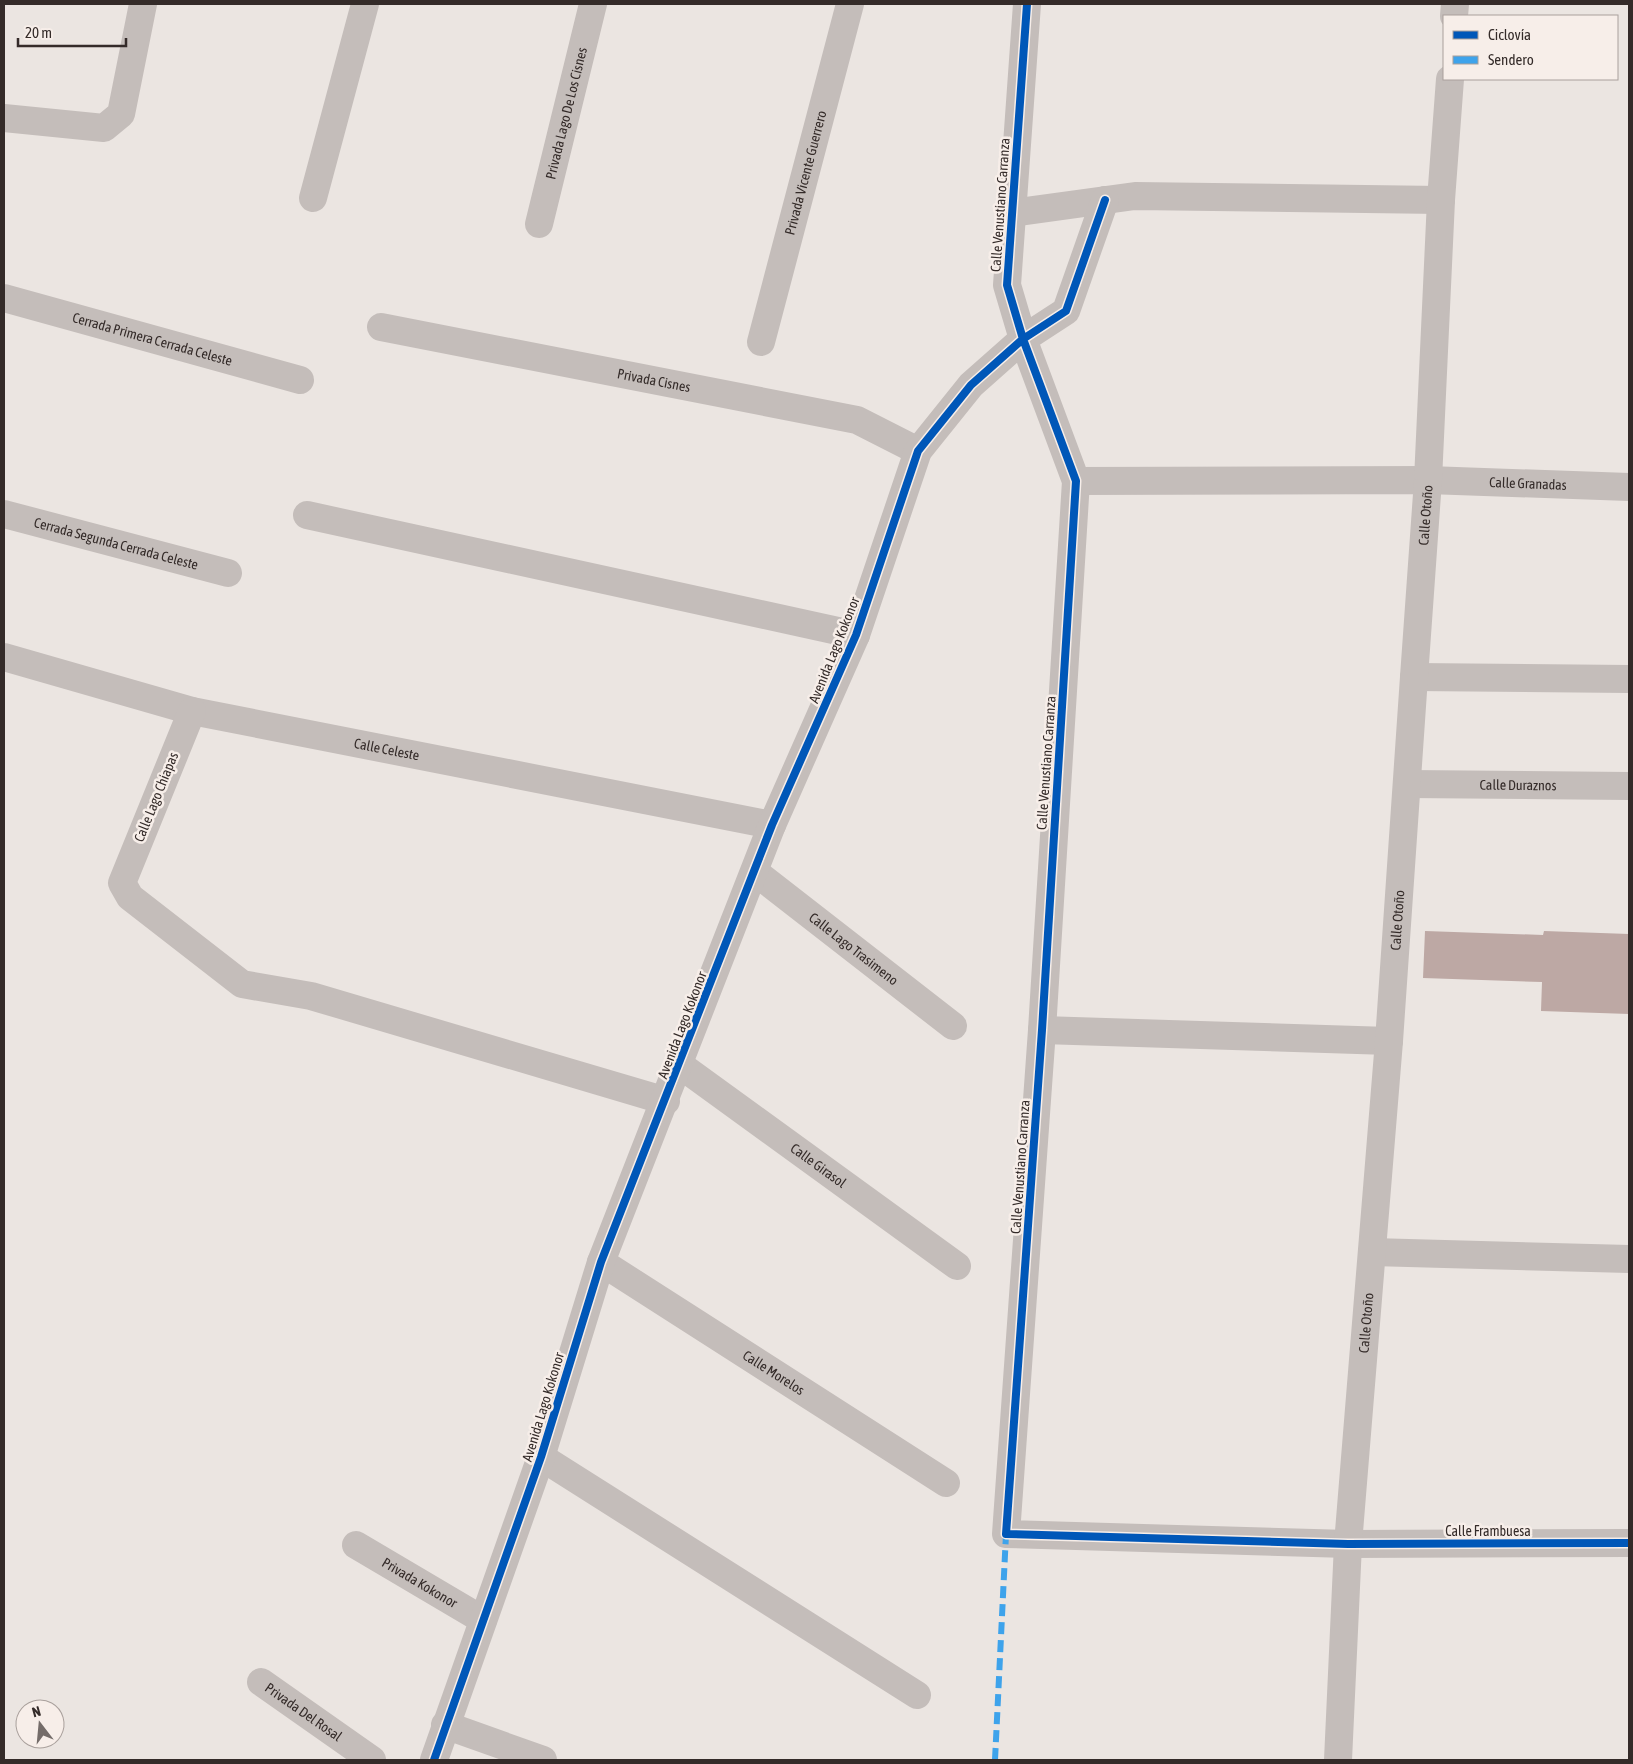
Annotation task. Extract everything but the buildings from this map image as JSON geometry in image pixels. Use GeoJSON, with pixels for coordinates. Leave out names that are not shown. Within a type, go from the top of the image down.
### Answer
{"type":"FeatureCollection","features":[{"type":"Feature","properties":{"kind":"street"},"geometry":{"type":"LineString","coordinates":[[4,118],[104,128],[121,114],[143,4]]}},
{"type":"Feature","properties":{"kind":"street"},"geometry":{"type":"LineString","coordinates":[[313,198],[365,4]]}},
{"type":"Feature","properties":{"kind":"street","name":"Privada Lago De Los Cisnes"},"geometry":{"type":"LineString","coordinates":[[539,224],[593,4]]}},
{"type":"Feature","properties":{"kind":"street","name":"Privada Vicente Guerrero"},"geometry":{"type":"LineString","coordinates":[[760,342],[850,4]]}},
{"type":"Feature","properties":{"kind":"street","name":"Calle Venustiano Carranza"},"geometry":{"type":"LineString","coordinates":[[1006,1534],[1042,1030],[1076,481],[1023,339],[1007,285],[1027,4]]}},
{"type":"Feature","properties":{"kind":"street","name":"Calle Otoño"},"geometry":{"type":"LineString","coordinates":[[1338,1760],[1348,1544],[1389,1042],[1428,480],[1441,200],[1450,80]]}},
{"type":"Feature","properties":{"kind":"street"},"geometry":{"type":"LineString","coordinates":[[1012,213],[1135,196],[1441,200]]}},
{"type":"Feature","properties":{"kind":"street","name":"Avenida Lago Kokonor"},"geometry":{"type":"LineString","coordinates":[[434,1760],[445,1724],[541,1457],[601,1262],[680,1066],[772,826],[856,635],[918,451],[972,385],[1023,339],[1066,311],[1105,200]]}},
{"type":"Feature","properties":{"kind":"street","name":"Cerrada Primera Cerrada Celeste"},"geometry":{"type":"LineString","coordinates":[[4,298],[300,380]]}},
{"type":"Feature","properties":{"kind":"street","name":"Privada Cisnes"},"geometry":{"type":"LineString","coordinates":[[382,326],[857,420],[918,451]]}},
{"type":"Feature","properties":{"kind":"street","name":"Calle Granadas"},"geometry":{"type":"LineString","coordinates":[[1076,481],[1428,480],[1629,487]]}},
{"type":"Feature","properties":{"kind":"street","name":"Cerrada Segunda Cerrada Celeste"},"geometry":{"type":"LineString","coordinates":[[4,514],[228,574]]}},
{"type":"Feature","properties":{"kind":"street"},"geometry":{"type":"LineString","coordinates":[[307,515],[856,635]]}},
{"type":"Feature","properties":{"kind":"street","name":"Calle Celeste"},"geometry":{"type":"LineString","coordinates":[[4,657],[192,711],[772,826]]}},
{"type":"Feature","properties":{"kind":"street"},"geometry":{"type":"LineString","coordinates":[[1414,677],[1629,679]]}},
{"type":"Feature","properties":{"kind":"street","name":"Calle Lago Chiapas"},"geometry":{"type":"LineString","coordinates":[[192,711],[122,884],[130,896],[242,984],[311,996],[666,1101]]}},
{"type":"Feature","properties":{"kind":"street","name":"Calle Duraznos"},"geometry":{"type":"LineString","coordinates":[[1406,784],[1629,786]]}},
{"type":"Feature","properties":{"kind":"street","name":"Calle Lago Trasimeno"},"geometry":{"type":"LineString","coordinates":[[755,872],[952,1026]]}},
{"type":"Feature","properties":{"kind":"street"},"geometry":{"type":"LineString","coordinates":[[1042,1030],[1389,1042]]}},
{"type":"Feature","properties":{"kind":"street","name":"Calle Girasol"},"geometry":{"type":"LineString","coordinates":[[680,1066],[957,1266]]}},
{"type":"Feature","properties":{"kind":"street"},"geometry":{"type":"LineString","coordinates":[[1372,1252],[1629,1259]]}},
{"type":"Feature","properties":{"kind":"street","name":"Calle Morelos"},"geometry":{"type":"LineString","coordinates":[[601,1262],[946,1483]]}},
{"type":"Feature","properties":{"kind":"street"},"geometry":{"type":"LineString","coordinates":[[541,1457],[917,1695]]}},
{"type":"Feature","properties":{"kind":"street","name":"Calle Frambuesa"},"geometry":{"type":"LineString","coordinates":[[1006,1534],[1348,1544],[1629,1543]]}},
{"type":"Feature","properties":{"kind":"street","name":"Privada Kokonor"},"geometry":{"type":"LineString","coordinates":[[356,1545],[483,1620]]}},
{"type":"Feature","properties":{"kind":"street","name":"Privada Del Rosal"},"geometry":{"type":"LineString","coordinates":[[261,1682],[372,1760]]}},
{"type":"Feature","properties":{"kind":"street"},"geometry":{"type":"LineString","coordinates":[[445,1724],[543,1760]]}},
{"type":"Feature","properties":{"kind":"marked path"},"geometry":{"type":"LineString","coordinates":[[995,1760],[1006,1534]]}},
{"type":"Feature","properties":{"kind":"cycle path"},"geometry":{"type":"LineString","coordinates":[[1027,4],[1007,285],[1023,339],[1076,481],[1042,1030],[1006,1534],[1348,1544],[1629,1543]]}},
{"type":"Feature","properties":{"kind":"cycle path"},"geometry":{"type":"LineString","coordinates":[[434,1760],[541,1457],[601,1262],[772,825],[856,635],[918,451],[971,385],[1023,339],[1066,311],[1105,200]]}}]}
